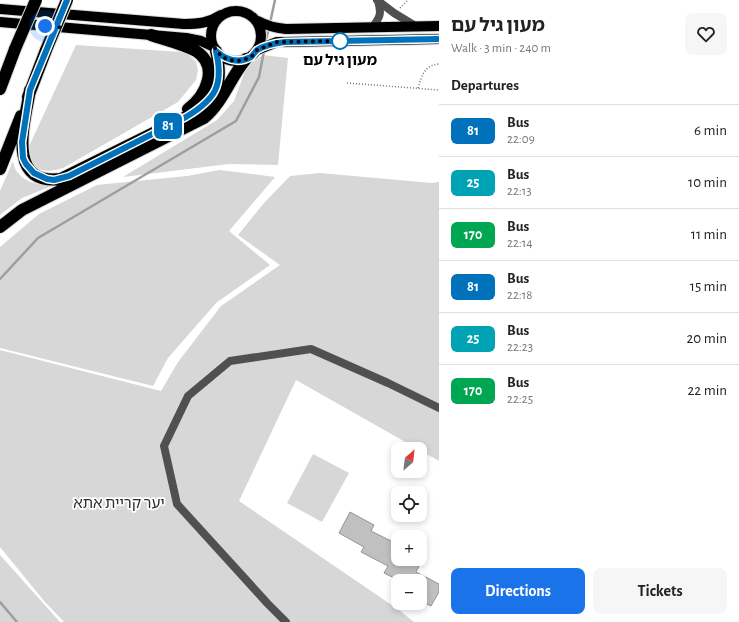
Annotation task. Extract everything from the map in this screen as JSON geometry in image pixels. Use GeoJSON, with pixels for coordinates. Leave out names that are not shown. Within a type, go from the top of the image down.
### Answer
{"type":"FeatureCollection","features":[{"type":"Feature","properties":{"kind":"highway"},"geometry":{"type":"LineString","coordinates":[[0,89],[36,0]]}},
{"type":"Feature","properties":{"kind":"highway"},"geometry":{"type":"LineString","coordinates":[[0,169],[30,90],[67,0]]}},
{"type":"Feature","properties":{"kind":"highway"},"geometry":{"type":"LineString","coordinates":[[146,137],[194,104],[207,86],[209,74],[205,61],[197,52],[152,35]]}},
{"type":"Feature","properties":{"kind":"highway"},"geometry":{"type":"LineString","coordinates":[[30,90],[22,151],[26,164],[34,173],[54,180],[69,176],[195,112],[202,107],[210,99],[220,79],[219,63],[215,49]]}},
{"type":"Feature","properties":{"kind":"highway"},"geometry":{"type":"LineString","coordinates":[[0,227],[22,210],[204,118],[211,112],[221,99],[234,75],[246,59]]}},
{"type":"Feature","properties":{"kind":"main road"},"geometry":{"type":"LineString","coordinates":[[0,9],[184,24],[200,24],[232,11],[245,12],[252,15],[264,25],[279,28],[439,26]]}},
{"type":"Feature","properties":{"kind":"main road"},"geometry":{"type":"LineString","coordinates":[[221,15],[212,27],[211,41],[215,49],[222,57],[230,60],[238,61],[246,59],[252,56],[257,50],[261,44],[262,36],[258,21]]}},
{"type":"Feature","properties":{"kind":"main road"},"geometry":{"type":"LineString","coordinates":[[0,22],[194,39],[201,41],[215,49]]}},
{"type":"Feature","properties":{"kind":"main road"},"geometry":{"type":"LineString","coordinates":[[257,50],[277,42],[439,39]]}},
{"type":"Feature","properties":{"kind":"street"},"geometry":{"type":"LineString","coordinates":[[378,0],[394,13],[417,27]]}},
{"type":"Feature","properties":{"kind":"street"},"geometry":{"type":"LineString","coordinates":[[372,28],[380,16],[381,11],[378,0]]}},
{"type":"Feature","properties":{"kind":"street"},"geometry":{"type":"LineString","coordinates":[[286,622],[177,504],[164,446],[188,396],[230,361],[311,349],[388,383],[439,408]]}},
{"type":"Feature","properties":{"kind":"path"},"geometry":{"type":"LineString","coordinates":[[418,88],[425,69],[439,64]]}},
{"type":"Feature","properties":{"kind":"path"},"geometry":{"type":"LineString","coordinates":[[347,83],[439,90]]}},
{"type":"Feature","properties":{"kind":"green space"},"geometry":{"type":"Polygon","coordinates":[[[76,45],[181,52],[189,55],[196,62],[198,70],[196,80],[178,102],[63,168],[48,171],[42,170],[33,164],[31,159],[30,144],[76,45]]]}},
{"type":"Feature","properties":{"kind":"green space"},"geometry":{"type":"Polygon","coordinates":[[[263,55],[288,58],[278,165],[229,164],[123,177],[217,120],[234,101],[247,66],[263,55]]]}},
{"type":"Feature","properties":{"kind":"green space"},"geometry":{"type":"Polygon","coordinates":[[[13,161],[17,172],[26,180],[40,184],[54,185],[22,198],[0,215],[0,191],[13,161]]]}},
{"type":"Feature","properties":{"kind":"green space"},"geometry":{"type":"Polygon","coordinates":[[[220,170],[275,177],[229,231],[270,265],[216,303],[168,358],[153,386],[0,348],[0,247],[39,214],[97,185],[187,176],[220,170]]]}},
{"type":"Feature","properties":{"kind":"green space","name":"יער קריית אתא"},"geometry":{"type":"Polygon","coordinates":[[[320,173],[432,183],[439,182],[439,461],[427,454],[427,442],[405,442],[296,380],[239,501],[391,605],[391,610],[399,610],[414,622],[64,622],[45,602],[0,547],[0,350],[161,391],[178,362],[221,306],[280,265],[238,235],[264,203],[290,176],[320,173]]]}},
{"type":"Feature","properties":{"kind":"green space"},"geometry":{"type":"Polygon","coordinates":[[[313,454],[349,473],[322,522],[287,503],[313,454]]]}},
{"type":"Feature","properties":{"kind":"green space"},"geometry":{"type":"Polygon","coordinates":[[[0,555],[60,622],[0,622],[0,555]]]}},
{"type":"Feature","properties":{"kind":"building"},"geometry":{"type":"Polygon","coordinates":[[[350,512],[374,525],[371,531],[391,541],[391,566],[419,566],[416,572],[420,574],[391,574],[391,576],[384,573],[388,566],[361,552],[364,547],[339,533],[350,512]]]}},
{"type":"Feature","properties":{"kind":"building"},"geometry":{"type":"Polygon","coordinates":[[[427,578],[439,584],[439,592],[431,606],[427,604],[427,578]]]}},
{"type":"Feature","properties":{"kind":"waterway"},"geometry":{"type":"LineString","coordinates":[[270,23],[275,0]]}},
{"type":"Feature","properties":{"kind":"waterway"},"geometry":{"type":"LineString","coordinates":[[265,44],[269,28]]}},
{"type":"Feature","properties":{"kind":"waterway"},"geometry":{"type":"LineString","coordinates":[[0,279],[38,238],[236,121],[259,77],[264,51]]}},
{"type":"Feature","properties":{"kind":"waterway"},"geometry":{"type":"LineString","coordinates":[[0,602],[17,622]]}},
{"type":"Feature","properties":{"kind":"bus line","name":"81"},"geometry":{"type":"LineString","coordinates":[[67,0],[30,90],[22,142],[23,158],[30,169],[40,176],[54,180],[69,176],[186,117],[202,107],[213,95],[220,79],[219,63],[216,51],[222,57],[238,61],[246,59],[252,56],[257,50],[277,42],[439,39]]}},
{"type":"Feature","properties":{"kind":"place","name":"מעון גיל עם"},"geometry":{"type":"Point","coordinates":[340,41]}},
{"type":"Feature","properties":{"kind":"route"},"geometry":{"type":"LineString","coordinates":[[45,26],[194,39],[214,47],[222,57],[238,61],[246,59],[252,56],[257,50],[277,42],[340,41]]}}]}
